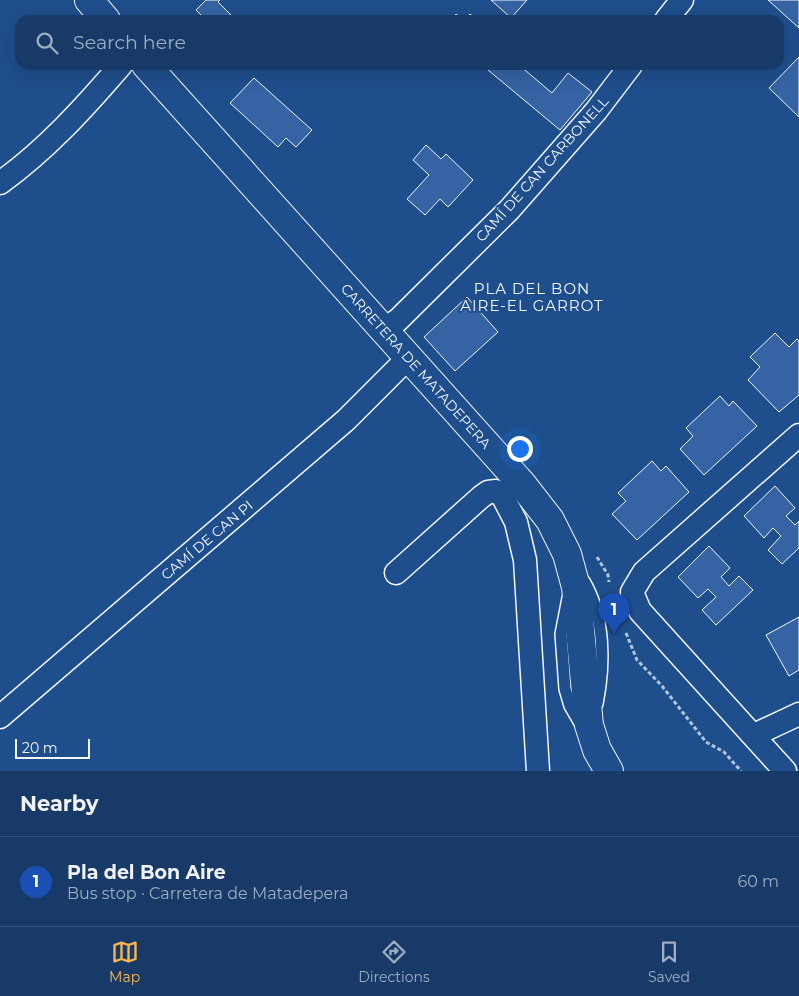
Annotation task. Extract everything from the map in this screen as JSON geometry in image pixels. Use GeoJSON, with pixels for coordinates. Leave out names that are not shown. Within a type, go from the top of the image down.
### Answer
{"type":"FeatureCollection","features":[{"type":"Feature","properties":{"kind":"street"},"geometry":{"type":"LineString","coordinates":[[89,0],[102,15]]}},
{"type":"Feature","properties":{"kind":"street"},"geometry":{"type":"LineString","coordinates":[[670,15],[682,0]]}},
{"type":"Feature","properties":{"kind":"street"},"geometry":{"type":"LineString","coordinates":[[0,183],[43,149],[80,112],[117,70]]}},
{"type":"Feature","properties":{"kind":"street","name":"CARRETERA DE MATADEPERA"},"geometry":{"type":"LineString","coordinates":[[150,70],[538,503],[550,520],[567,554],[576,587],[589,725],[603,760]]}},
{"type":"Feature","properties":{"kind":"street","name":"CAMÍ DE CAN CARBONELL"},"geometry":{"type":"LineString","coordinates":[[383,330],[398,320],[509,210],[596,110],[627,70]]}},
{"type":"Feature","properties":{"kind":"street","name":"CAMÍ DE CAN PI"},"geometry":{"type":"LineString","coordinates":[[0,716],[346,420],[408,358]]}},
{"type":"Feature","properties":{"kind":"street"},"geometry":{"type":"LineString","coordinates":[[785,771],[640,611],[632,592],[644,572],[799,435]]}},
{"type":"Feature","properties":{"kind":"street"},"geometry":{"type":"LineString","coordinates":[[396,573],[488,492],[496,491],[503,497],[516,522],[525,560],[538,771]]}},
{"type":"Feature","properties":{"kind":"street"},"geometry":{"type":"LineString","coordinates":[[754,735],[799,714]]}},
{"type":"Feature","properties":{"kind":"building"},"geometry":{"type":"Polygon","coordinates":[[[206,0],[220,0],[218,2],[231,15],[201,15],[196,10],[206,0]]]}},
{"type":"Feature","properties":{"kind":"building"},"geometry":{"type":"Polygon","coordinates":[[[491,0],[527,0],[514,15],[508,15],[491,0]]]}},
{"type":"Feature","properties":{"kind":"building"},"geometry":{"type":"Polygon","coordinates":[[[768,0],[799,0],[799,28],[768,0]]]}},
{"type":"Feature","properties":{"kind":"building"},"geometry":{"type":"Polygon","coordinates":[[[799,57],[799,117],[769,88],[799,57]]]}},
{"type":"Feature","properties":{"kind":"building"},"geometry":{"type":"Polygon","coordinates":[[[488,70],[525,70],[552,93],[568,73],[592,92],[560,130],[488,70]]]}},
{"type":"Feature","properties":{"kind":"building"},"geometry":{"type":"Polygon","coordinates":[[[254,78],[312,130],[296,147],[286,138],[278,147],[230,103],[254,78]]]}},
{"type":"Feature","properties":{"kind":"building"},"geometry":{"type":"Polygon","coordinates":[[[426,145],[441,159],[446,154],[473,180],[448,207],[440,199],[425,215],[407,199],[429,175],[413,160],[426,145]]]}},
{"type":"Feature","properties":{"kind":"building"},"geometry":{"type":"Polygon","coordinates":[[[467,297],[498,332],[455,371],[424,337],[467,297]]]}},
{"type":"Feature","properties":{"kind":"building"},"geometry":{"type":"Polygon","coordinates":[[[775,333],[789,347],[797,339],[799,341],[799,395],[779,412],[748,380],[760,367],[750,357],[775,333]]]}},
{"type":"Feature","properties":{"kind":"building"},"geometry":{"type":"Polygon","coordinates":[[[720,396],[729,406],[733,401],[757,426],[704,475],[680,449],[693,436],[686,428],[720,396]]]}},
{"type":"Feature","properties":{"kind":"building"},"geometry":{"type":"Polygon","coordinates":[[[652,461],[661,471],[666,466],[689,492],[637,540],[612,514],[626,501],[618,493],[652,461]]]}},
{"type":"Feature","properties":{"kind":"building"},"geometry":{"type":"Polygon","coordinates":[[[775,486],[795,508],[786,516],[795,525],[799,521],[799,548],[782,564],[768,550],[781,536],[773,528],[764,538],[744,516],[775,486]]]}},
{"type":"Feature","properties":{"kind":"building"},"geometry":{"type":"Polygon","coordinates":[[[709,546],[730,568],[721,577],[729,586],[739,576],[753,590],[716,625],[702,610],[716,597],[708,589],[698,598],[678,577],[709,546]]]}},
{"type":"Feature","properties":{"kind":"building"},"geometry":{"type":"Polygon","coordinates":[[[799,617],[799,670],[789,676],[766,635],[799,617]]]}},
{"type":"Feature","properties":{"kind":"place","name":"Pla del Bon Aire"},"geometry":{"type":"Point","coordinates":[614,634]}},
{"type":"Feature","properties":{"kind":"district","name":"PLA DEL BON AIRE-EL GARROT"},"geometry":{"type":"Point","coordinates":[532,298]}}]}
